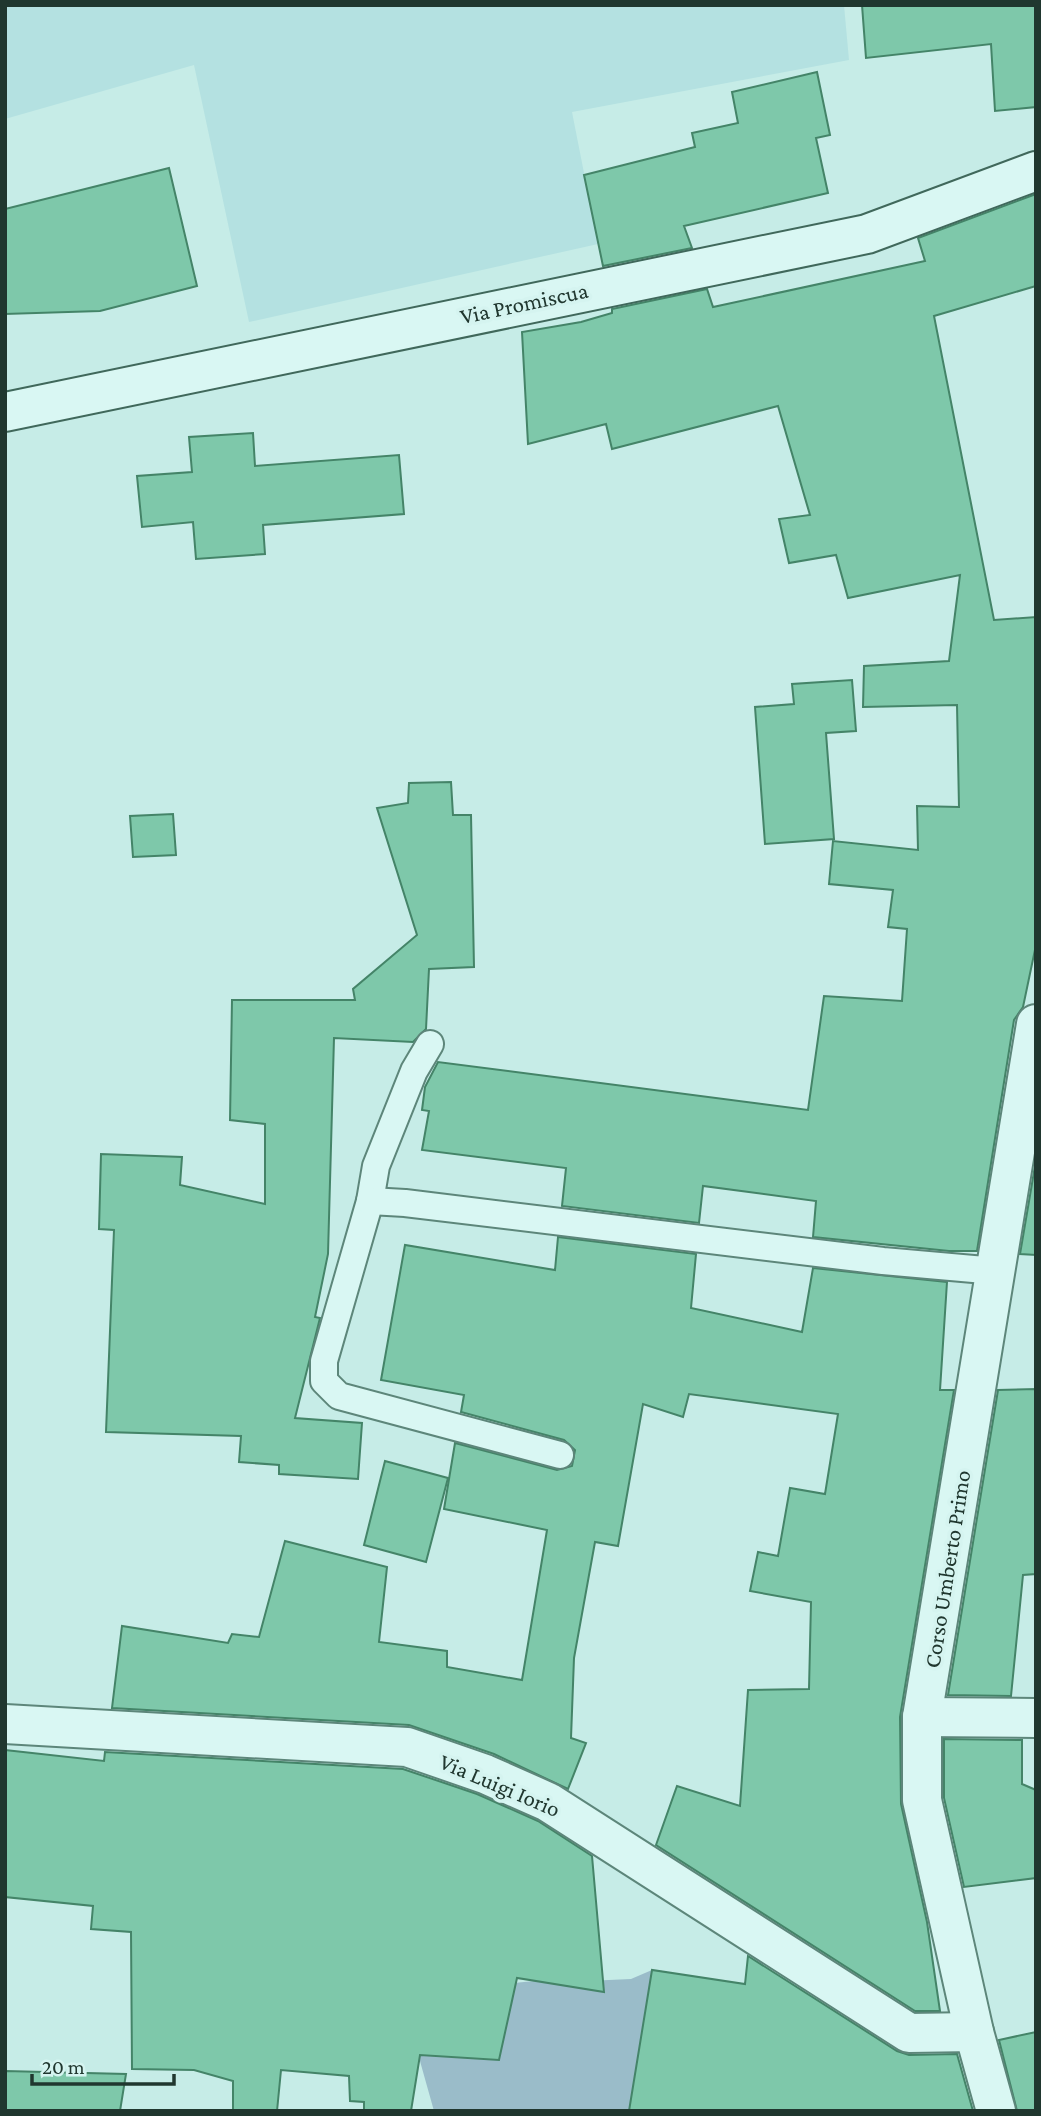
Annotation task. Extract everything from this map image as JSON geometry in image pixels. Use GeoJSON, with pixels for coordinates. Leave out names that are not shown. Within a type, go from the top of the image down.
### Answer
{"type":"FeatureCollection","features":[{"type":"Feature","properties":{"kind":"street","name":"Via Promiscua"},"geometry":{"type":"LineString","coordinates":[[5,412],[867,234],[1036,172]]}},
{"type":"Feature","properties":{"kind":"street","name":"Corso Umberto Primo"},"geometry":{"type":"LineString","coordinates":[[996,2111],[974,2032],[922,1800],[922,1717],[1036,1024]]}},
{"type":"Feature","properties":{"kind":"street"},"geometry":{"type":"LineString","coordinates":[[922,1717],[1036,1717]]}},
{"type":"Feature","properties":{"kind":"street","name":"Via Luigi Iorio"},"geometry":{"type":"LineString","coordinates":[[5,1724],[407,1747],[485,1774],[548,1802],[909,2033],[974,2032]]}},
{"type":"Feature","properties":{"kind":"lane"},"geometry":{"type":"LineString","coordinates":[[430,1044],[414,1071],[376,1166],[370,1201],[324,1362],[324,1381],[338,1396],[560,1455]]}},
{"type":"Feature","properties":{"kind":"lane"},"geometry":{"type":"LineString","coordinates":[[370,1201],[418,1204],[884,1261],[996,1271]]}},
{"type":"Feature","properties":{"kind":"shaded area"},"geometry":{"type":"Polygon","coordinates":[[[5,5],[844,5],[849,60],[572,112],[598,244],[249,322],[194,65],[5,119],[5,5]]]}},
{"type":"Feature","properties":{"kind":"shaded area"},"geometry":{"type":"Polygon","coordinates":[[[652,1970],[629,2111],[434,2111],[418,2054],[428,2052],[488,2059],[500,2054],[514,1983],[534,1981],[585,1989],[587,1981],[631,1979],[652,1970]]]}},
{"type":"Feature","properties":{"kind":"building"},"geometry":{"type":"Polygon","coordinates":[[[862,5],[1036,5],[1036,107],[995,111],[991,44],[866,58],[862,5]]]}},
{"type":"Feature","properties":{"kind":"building"},"geometry":{"type":"Polygon","coordinates":[[[817,72],[830,135],[816,138],[828,193],[684,226],[692,248],[603,266],[584,175],[695,147],[692,133],[738,123],[732,92],[817,72]]]}},
{"type":"Feature","properties":{"kind":"building"},"geometry":{"type":"Polygon","coordinates":[[[169,168],[197,286],[100,311],[5,314],[5,209],[169,168]]]}},
{"type":"Feature","properties":{"kind":"building"},"geometry":{"type":"Polygon","coordinates":[[[1036,194],[1036,286],[934,316],[994,620],[1036,617],[1036,945],[1023,1007],[1014,1020],[977,1251],[949,1251],[813,1237],[816,1201],[703,1186],[699,1223],[562,1206],[566,1168],[422,1150],[429,1111],[422,1110],[425,1087],[438,1062],[808,1110],[824,996],[902,1001],[907,929],[888,927],[893,890],[829,884],[833,841],[918,850],[917,806],[959,807],[957,705],[863,707],[864,666],[949,661],[960,575],[848,598],[836,555],[789,563],[779,519],[810,515],[778,406],[612,449],[606,424],[528,444],[522,332],[581,322],[612,313],[612,309],[707,289],[713,307],[925,261],[918,238],[1036,194]]]}},
{"type":"Feature","properties":{"kind":"building"},"geometry":{"type":"Polygon","coordinates":[[[253,433],[255,466],[399,455],[404,514],[263,525],[265,554],[196,559],[193,522],[142,527],[137,476],[192,472],[189,437],[253,433]]]}},
{"type":"Feature","properties":{"kind":"building"},"geometry":{"type":"Polygon","coordinates":[[[852,680],[856,731],[826,733],[834,839],[765,844],[755,707],[794,704],[792,684],[852,680]]]}},
{"type":"Feature","properties":{"kind":"building"},"geometry":{"type":"Polygon","coordinates":[[[451,782],[453,815],[471,815],[474,967],[429,969],[426,1029],[413,1042],[334,1038],[328,1254],[315,1317],[320,1318],[295,1418],[362,1423],[358,1479],[279,1474],[279,1465],[239,1462],[241,1436],[106,1432],[114,1230],[99,1229],[101,1154],[182,1157],[180,1185],[265,1204],[265,1124],[230,1120],[232,1000],[355,1000],[353,989],[417,935],[377,808],[408,803],[409,783],[451,782]]]}},
{"type":"Feature","properties":{"kind":"building"},"geometry":{"type":"Polygon","coordinates":[[[173,814],[176,855],[133,857],[130,816],[173,814]]]}},
{"type":"Feature","properties":{"kind":"building"},"geometry":{"type":"Polygon","coordinates":[[[1036,1160],[1036,1255],[1020,1254],[1036,1160]]]}},
{"type":"Feature","properties":{"kind":"building"},"geometry":{"type":"Polygon","coordinates":[[[558,1237],[696,1254],[691,1308],[802,1332],[813,1268],[947,1282],[940,1390],[954,1390],[900,1717],[901,1804],[927,1922],[940,2011],[915,2011],[656,1845],[677,1786],[740,1806],[748,1690],[809,1689],[811,1602],[750,1591],[758,1552],[778,1556],[790,1488],[825,1494],[838,1414],[689,1394],[683,1417],[643,1404],[618,1546],[595,1542],[574,1658],[571,1738],[586,1743],[568,1789],[494,1754],[409,1725],[112,1708],[122,1626],[228,1643],[232,1634],[259,1637],[285,1541],[387,1567],[379,1642],[447,1651],[447,1667],[522,1680],[547,1530],[444,1509],[455,1443],[557,1470],[572,1466],[575,1450],[564,1440],[461,1412],[464,1395],[381,1380],[405,1245],[555,1270],[558,1237]]]}},
{"type":"Feature","properties":{"kind":"building"},"geometry":{"type":"Polygon","coordinates":[[[1036,1389],[1036,1574],[1023,1575],[1011,1696],[948,1695],[998,1390],[1036,1389]]]}},
{"type":"Feature","properties":{"kind":"building"},"geometry":{"type":"Polygon","coordinates":[[[385,1461],[448,1478],[426,1562],[364,1545],[385,1461]]]}},
{"type":"Feature","properties":{"kind":"building"},"geometry":{"type":"Polygon","coordinates":[[[944,1739],[1022,1740],[1022,1784],[1036,1790],[1036,1878],[964,1887],[944,1798],[944,1739]]]}},
{"type":"Feature","properties":{"kind":"building"},"geometry":{"type":"Polygon","coordinates":[[[5,1750],[104,1761],[105,1752],[403,1769],[477,1794],[538,1821],[592,1856],[604,1992],[517,1978],[499,2060],[420,2055],[411,2111],[364,2111],[364,2102],[350,2101],[349,2076],[281,2070],[277,2111],[233,2111],[233,2081],[194,2070],[132,2069],[131,1932],[91,1929],[93,1906],[5,1897],[5,1750]]]}},
{"type":"Feature","properties":{"kind":"building"},"geometry":{"type":"Polygon","coordinates":[[[748,1956],[897,2051],[909,2055],[957,2054],[973,2111],[629,2111],[652,1970],[745,1984],[748,1956]]]}},
{"type":"Feature","properties":{"kind":"building"},"geometry":{"type":"Polygon","coordinates":[[[1036,2032],[1036,2111],[1017,2111],[999,2040],[1036,2032]]]}},
{"type":"Feature","properties":{"kind":"building"},"geometry":{"type":"Polygon","coordinates":[[[5,2071],[126,2074],[120,2111],[5,2111],[5,2071]]]}}]}
